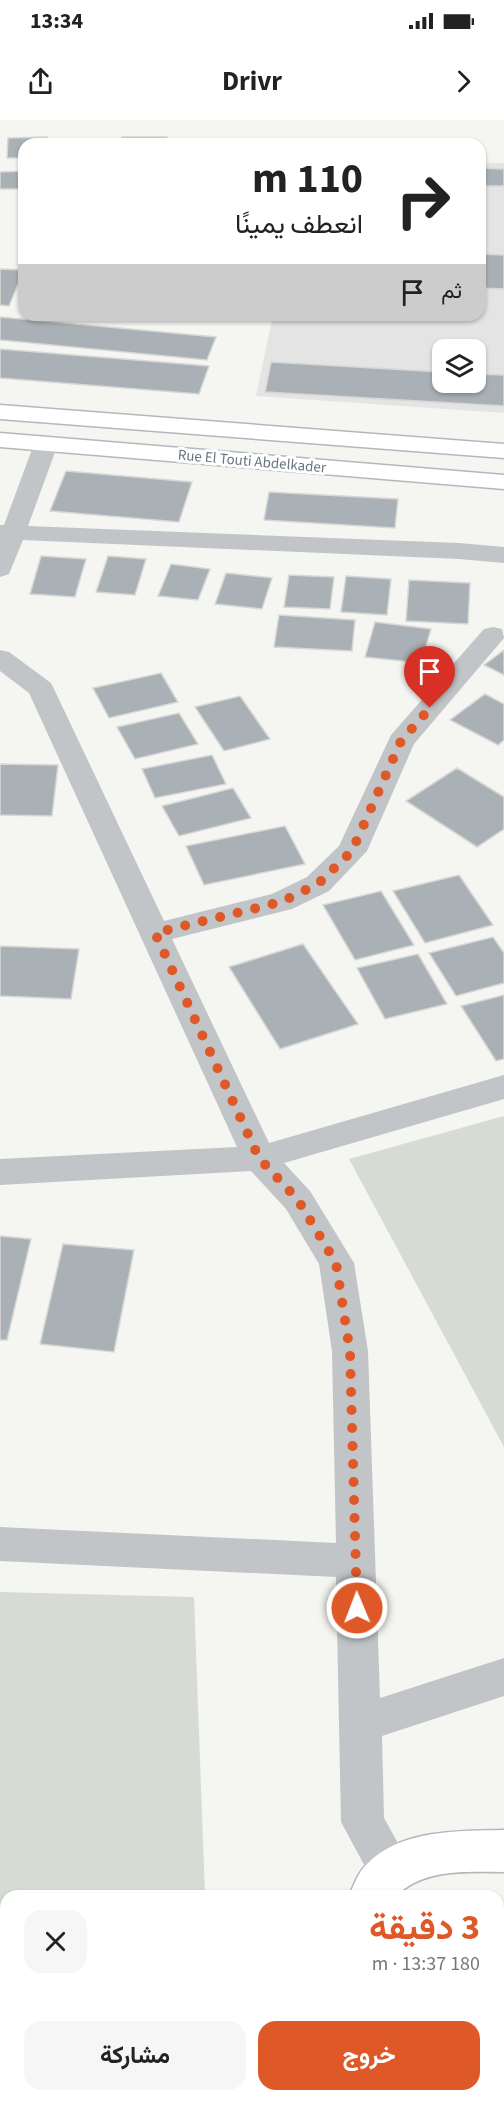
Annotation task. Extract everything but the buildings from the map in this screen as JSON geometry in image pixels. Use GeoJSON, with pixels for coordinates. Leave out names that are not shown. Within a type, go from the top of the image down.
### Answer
{"type":"FeatureCollection","features":[{"type":"Feature","properties":{"kind":"street","name":"Rue El Touti Abdelkader"},"geometry":{"type":"LineString","coordinates":[[0,412],[504,452]]}},
{"type":"Feature","properties":{"kind":"street","name":"Rue El Touti Abdelkader"},"geometry":{"type":"LineString","coordinates":[[0,440],[504,482]]}},
{"type":"Feature","properties":{"kind":"street"},"geometry":{"type":"LineString","coordinates":[[0,569],[7,532],[46,444]]}},
{"type":"Feature","properties":{"kind":"street"},"geometry":{"type":"LineString","coordinates":[[7,532],[459,551],[504,555]]}},
{"type":"Feature","properties":{"kind":"street"},"geometry":{"type":"LineString","coordinates":[[155,933],[281,902],[318,884],[352,851],[401,741],[493,635]]}},
{"type":"Feature","properties":{"kind":"street"},"geometry":{"type":"LineString","coordinates":[[0,658],[41,689],[259,1158],[298,1200],[336,1263],[350,1352],[363,1822],[381,1883],[417,1858],[452,1853],[504,1851]]}},
{"type":"Feature","properties":{"kind":"street"},"geometry":{"type":"LineString","coordinates":[[0,1172],[259,1158],[504,1087]]}},
{"type":"Feature","properties":{"kind":"street"},"geometry":{"type":"LineString","coordinates":[[0,1544],[356,1561]]}},
{"type":"Feature","properties":{"kind":"street"},"geometry":{"type":"LineString","coordinates":[[360,1724],[504,1677]]}},
{"type":"Feature","properties":{"kind":"shaded area"},"geometry":{"type":"Polygon","coordinates":[[[486,163],[504,163],[504,413],[256,396],[272,321],[486,321],[486,163]]]}},
{"type":"Feature","properties":{"kind":"shaded area"},"geometry":{"type":"Polygon","coordinates":[[[504,1116],[504,1447],[349,1159],[504,1116]]]}},
{"type":"Feature","properties":{"kind":"shaded area"},"geometry":{"type":"Polygon","coordinates":[[[0,1592],[194,1597],[205,1890],[0,1890],[0,1592]]]}},
{"type":"Feature","properties":{"kind":"route"},"geometry":{"type":"LineString","coordinates":[[357,1608],[350,1352],[336,1263],[298,1200],[259,1158],[155,933],[281,902],[318,884],[352,851],[401,741],[430,708]]}}]}
